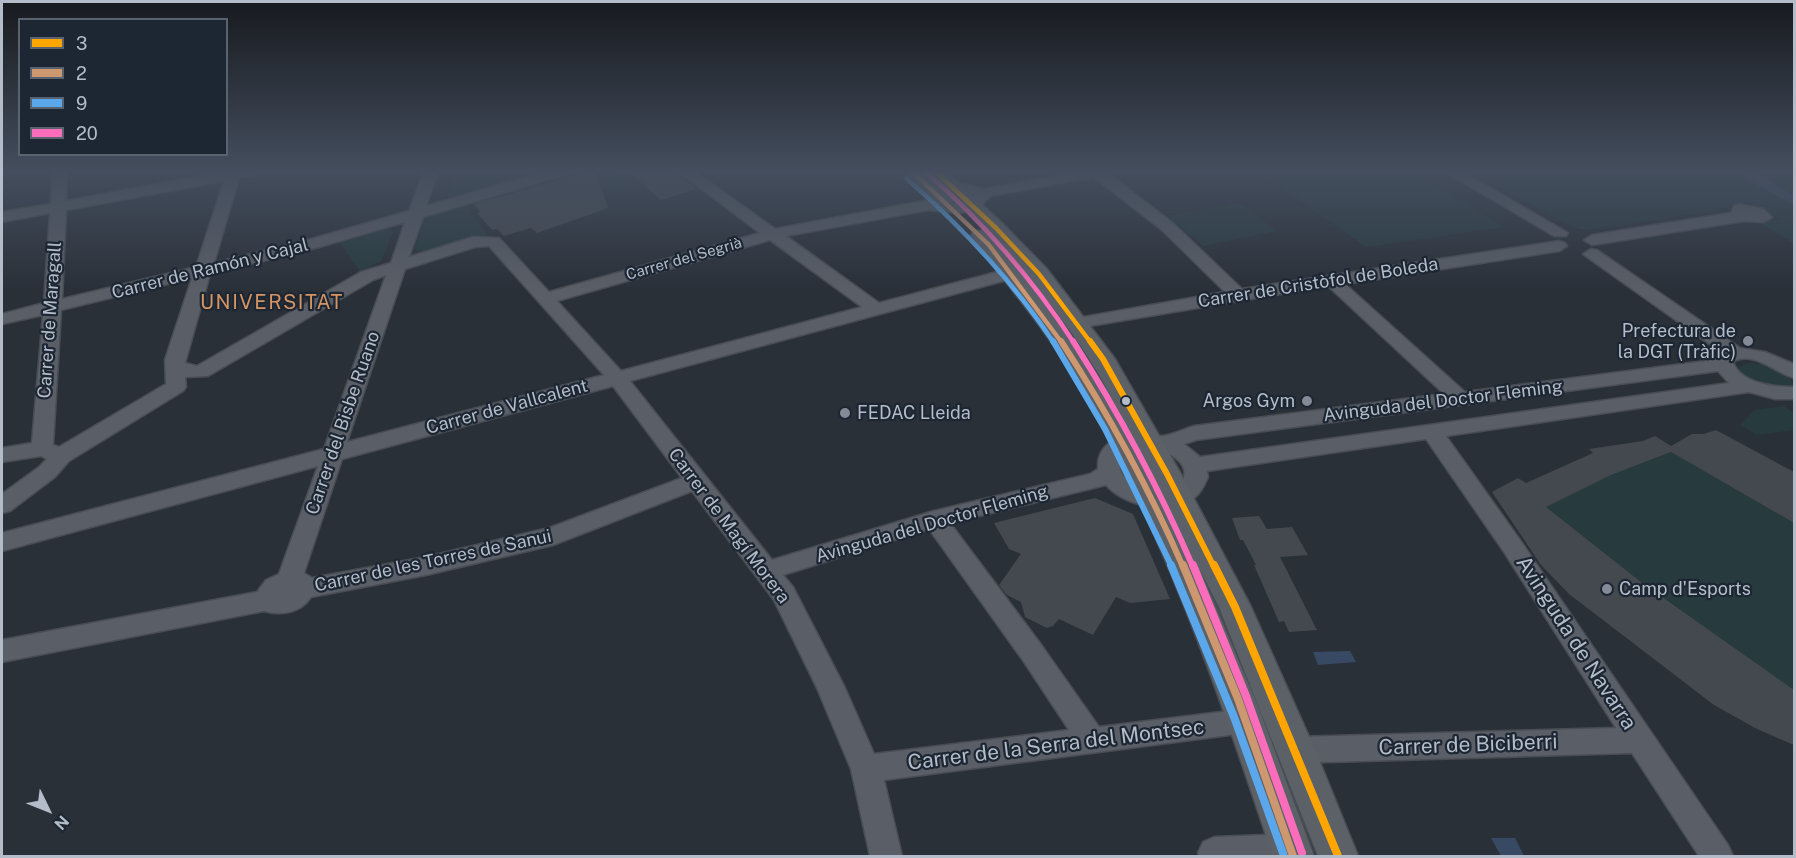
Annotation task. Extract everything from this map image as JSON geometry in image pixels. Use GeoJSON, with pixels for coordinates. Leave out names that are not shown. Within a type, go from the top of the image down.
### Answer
{"type":"FeatureCollection","features":[{"type":"Feature","properties":{"kind":"main road"},"geometry":{"type":"LineString","coordinates":[[964,211],[1061,336],[1082,369],[1144,442]]}},
{"type":"Feature","properties":{"kind":"main road"},"geometry":{"type":"LineString","coordinates":[[968,211],[1039,274],[1103,359],[1144,442],[1292,853]]}},
{"type":"Feature","properties":{"kind":"main road"},"geometry":{"type":"LineString","coordinates":[[1164,498],[1235,607],[1338,856]]}},
{"type":"Feature","properties":{"kind":"street"},"geometry":{"type":"LineString","coordinates":[[2,217],[35,211]]}},
{"type":"Feature","properties":{"kind":"street","name":"Carrer de Maragall"},"geometry":{"type":"LineString","coordinates":[[51,452],[47,361],[53,307],[57,211]]}},
{"type":"Feature","properties":{"kind":"street"},"geometry":{"type":"LineString","coordinates":[[2,455],[51,452],[176,387],[174,366],[222,211]]}},
{"type":"Feature","properties":{"kind":"street","name":"Carrer de Ramón y Cajal"},"geometry":{"type":"LineString","coordinates":[[2,320],[313,244],[421,211]]}},
{"type":"Feature","properties":{"kind":"street"},"geometry":{"type":"LineString","coordinates":[[741,211],[875,308]]}},
{"type":"Feature","properties":{"kind":"street","name":"Carrer del Segrià"},"geometry":{"type":"LineString","coordinates":[[547,298],[773,234],[892,211]]}},
{"type":"Feature","properties":{"kind":"street"},"geometry":{"type":"LineString","coordinates":[[1148,211],[1238,295]]}},
{"type":"Feature","properties":{"kind":"street"},"geometry":{"type":"LineString","coordinates":[[1518,211],[1575,246],[1730,359],[1756,355],[1790,366]]}},
{"type":"Feature","properties":{"kind":"street","name":"Carrer del Bisbe Ruano"},"geometry":{"type":"LineString","coordinates":[[296,584],[333,454],[397,266],[418,212]]}},
{"type":"Feature","properties":{"kind":"street","name":"Carrer de Cristòfol de Boleda"},"geometry":{"type":"LineString","coordinates":[[1078,323],[1238,295],[1575,246],[1744,216]]}},
{"type":"Feature","properties":{"kind":"street","name":"Carrer de Magí Morera"},"geometry":{"type":"LineString","coordinates":[[397,266],[479,241],[493,241],[547,298],[616,377],[767,571],[788,602],[831,688],[866,768],[886,856]]}},
{"type":"Feature","properties":{"kind":"street"},"geometry":{"type":"LineString","coordinates":[[174,366],[190,372],[201,372],[367,276],[397,266]]}},
{"type":"Feature","properties":{"kind":"street","name":"Carrer de Vallcalent"},"geometry":{"type":"LineString","coordinates":[[2,542],[1012,273]]}},
{"type":"Feature","properties":{"kind":"street"},"geometry":{"type":"LineString","coordinates":[[1332,281],[1461,399]]}},
{"type":"Feature","properties":{"kind":"street"},"geometry":{"type":"LineString","coordinates":[[1730,359],[1732,375],[1750,386],[1778,394],[1794,393]]}},
{"type":"Feature","properties":{"kind":"street","name":"Avinguda del Doctor Fleming"},"geometry":{"type":"LineString","coordinates":[[1144,442],[1194,433],[1461,399],[1730,359]]}},
{"type":"Feature","properties":{"kind":"street","name":"Avinguda del Doctor Fleming"},"geometry":{"type":"LineString","coordinates":[[1194,465],[1750,386]]}},
{"type":"Feature","properties":{"kind":"street","name":"Avinguda de Navarra"},"geometry":{"type":"LineString","coordinates":[[1431,431],[1506,537],[1717,856]]}},
{"type":"Feature","properties":{"kind":"street"},"geometry":{"type":"LineString","coordinates":[[1144,442],[1177,448],[1194,465],[1197,477],[1195,484],[1188,491],[1164,498],[1133,494],[1108,478],[1108,458],[1114,450],[1144,442]]}},
{"type":"Feature","properties":{"kind":"street"},"geometry":{"type":"LineString","coordinates":[[2,505],[47,472],[51,452]]}},
{"type":"Feature","properties":{"kind":"street","name":"Avinguda del Doctor Fleming"},"geometry":{"type":"LineString","coordinates":[[767,571],[934,519],[1108,478]]}},
{"type":"Feature","properties":{"kind":"street","name":"Carrer de les Torres de Sanui"},"geometry":{"type":"LineString","coordinates":[[296,584],[426,566],[553,536],[697,481]]}},
{"type":"Feature","properties":{"kind":"street"},"geometry":{"type":"LineString","coordinates":[[934,519],[1033,654],[1092,741]]}},
{"type":"Feature","properties":{"kind":"street"},"geometry":{"type":"LineString","coordinates":[[2,651],[268,600],[273,588],[296,584]]}},
{"type":"Feature","properties":{"kind":"street","name":"Carrer de la Serra del Montsec"},"geometry":{"type":"LineString","coordinates":[[866,768],[1245,721]]}},
{"type":"Feature","properties":{"kind":"street","name":"Carrer de Biciberri"},"geometry":{"type":"LineString","coordinates":[[1296,750],[1640,740]]}},
{"type":"Feature","properties":{"kind":"street"},"geometry":{"type":"LineString","coordinates":[[1214,854],[1292,853]]}},
{"type":"Feature","properties":{"kind":"green space"},"geometry":{"type":"Polygon","coordinates":[[[438,211],[470,211],[487,235],[428,252],[417,251],[415,248],[427,215],[438,211]]]}},
{"type":"Feature","properties":{"kind":"green space"},"geometry":{"type":"Polygon","coordinates":[[[1195,211],[1251,211],[1277,231],[1203,246],[1168,216],[1195,211]]]}},
{"type":"Feature","properties":{"kind":"green space"},"geometry":{"type":"Polygon","coordinates":[[[1315,211],[1478,211],[1504,227],[1366,247],[1315,211]]]}},
{"type":"Feature","properties":{"kind":"green space"},"geometry":{"type":"Polygon","coordinates":[[[1544,211],[1714,211],[1586,230],[1572,227],[1544,211]]]}},
{"type":"Feature","properties":{"kind":"green space"},"geometry":{"type":"Polygon","coordinates":[[[1765,211],[1794,211],[1794,244],[1761,223],[1780,219],[1765,211]]]}},
{"type":"Feature","properties":{"kind":"green space"},"geometry":{"type":"Polygon","coordinates":[[[385,229],[393,232],[381,261],[360,272],[341,243],[385,229]]]}},
{"type":"Feature","properties":{"kind":"green space"},"geometry":{"type":"Polygon","coordinates":[[[1749,363],[1781,371],[1793,385],[1790,388],[1776,388],[1753,382],[1742,373],[1739,367],[1749,363]]]}},
{"type":"Feature","properties":{"kind":"green space"},"geometry":{"type":"Polygon","coordinates":[[[1784,406],[1794,413],[1794,430],[1757,435],[1740,425],[1754,410],[1784,406]]]}},
{"type":"Feature","properties":{"kind":"green space"},"geometry":{"type":"Polygon","coordinates":[[[1671,452],[1794,523],[1794,690],[1641,582],[1546,507],[1611,475],[1671,452]]]}},
{"type":"Feature","properties":{"kind":"water"},"geometry":{"type":"Polygon","coordinates":[[[1350,651],[1356,662],[1318,665],[1313,652],[1350,651]]]}},
{"type":"Feature","properties":{"kind":"water"},"geometry":{"type":"Polygon","coordinates":[[[1491,838],[1515,838],[1524,856],[1501,856],[1491,838]]]}},
{"type":"Feature","properties":{"kind":"building"},"geometry":{"type":"Polygon","coordinates":[[[599,211],[537,233],[531,228],[504,236],[497,229],[492,230],[477,213],[599,211]]]}},
{"type":"Feature","properties":{"kind":"building","name":"Camp d'Esports"},"geometry":{"type":"Polygon","coordinates":[[[1716,430],[1794,472],[1794,523],[1671,452],[1611,475],[1546,507],[1641,582],[1794,690],[1794,745],[1757,729],[1714,705],[1569,594],[1541,565],[1492,492],[1518,478],[1526,483],[1593,453],[1589,449],[1643,441],[1655,436],[1671,446],[1692,434],[1704,434],[1716,430]]]}},
{"type":"Feature","properties":{"kind":"building"},"geometry":{"type":"Polygon","coordinates":[[[1095,498],[1133,514],[1170,599],[1130,603],[1116,597],[1093,635],[1059,619],[1053,626],[1047,628],[1025,617],[1021,602],[1007,595],[999,585],[1021,554],[1009,549],[994,523],[1095,498]]]}},
{"type":"Feature","properties":{"kind":"building"},"geometry":{"type":"Polygon","coordinates":[[[1259,516],[1267,529],[1292,527],[1308,555],[1280,557],[1317,630],[1289,632],[1284,621],[1279,622],[1254,565],[1256,565],[1243,540],[1240,540],[1232,518],[1259,516]]]}},
{"type":"Feature","properties":{"kind":"transit line","name":"9"},"geometry":{"type":"LineString","coordinates":[[943,211],[971,238],[1013,286],[1053,341],[1105,429],[1158,535],[1197,625],[1234,717],[1284,856]]}},
{"type":"Feature","properties":{"kind":"transit line","name":"2"},"geometry":{"type":"LineString","coordinates":[[956,211],[989,245],[1050,323],[1095,393],[1136,467],[1207,620],[1238,699],[1293,856]]}},
{"type":"Feature","properties":{"kind":"transit line","name":"20"},"geometry":{"type":"LineString","coordinates":[[969,211],[1006,250],[1056,316],[1102,386],[1143,460],[1181,537],[1215,616],[1302,853]]}},
{"type":"Feature","properties":{"kind":"transit line","name":"3"},"geometry":{"type":"LineString","coordinates":[[978,211],[1039,274],[1103,359],[1167,474],[1235,607],[1338,856]]}},
{"type":"Feature","properties":{"kind":"place","name":"Prefectura de la DGT (Tràfic)"},"geometry":{"type":"Point","coordinates":[1748,341]}},
{"type":"Feature","properties":{"kind":"place","name":"Argos Gym"},"geometry":{"type":"Point","coordinates":[1307,401]}},
{"type":"Feature","properties":{"kind":"place","name":"FEDAC Lleida"},"geometry":{"type":"Point","coordinates":[845,413]}},
{"type":"Feature","properties":{"kind":"place","name":"Camp d'Esports"},"geometry":{"type":"Point","coordinates":[1607,589]}},
{"type":"Feature","properties":{"kind":"district","name":"UNIVERSITAT"},"geometry":{"type":"Point","coordinates":[272,303]}}]}
